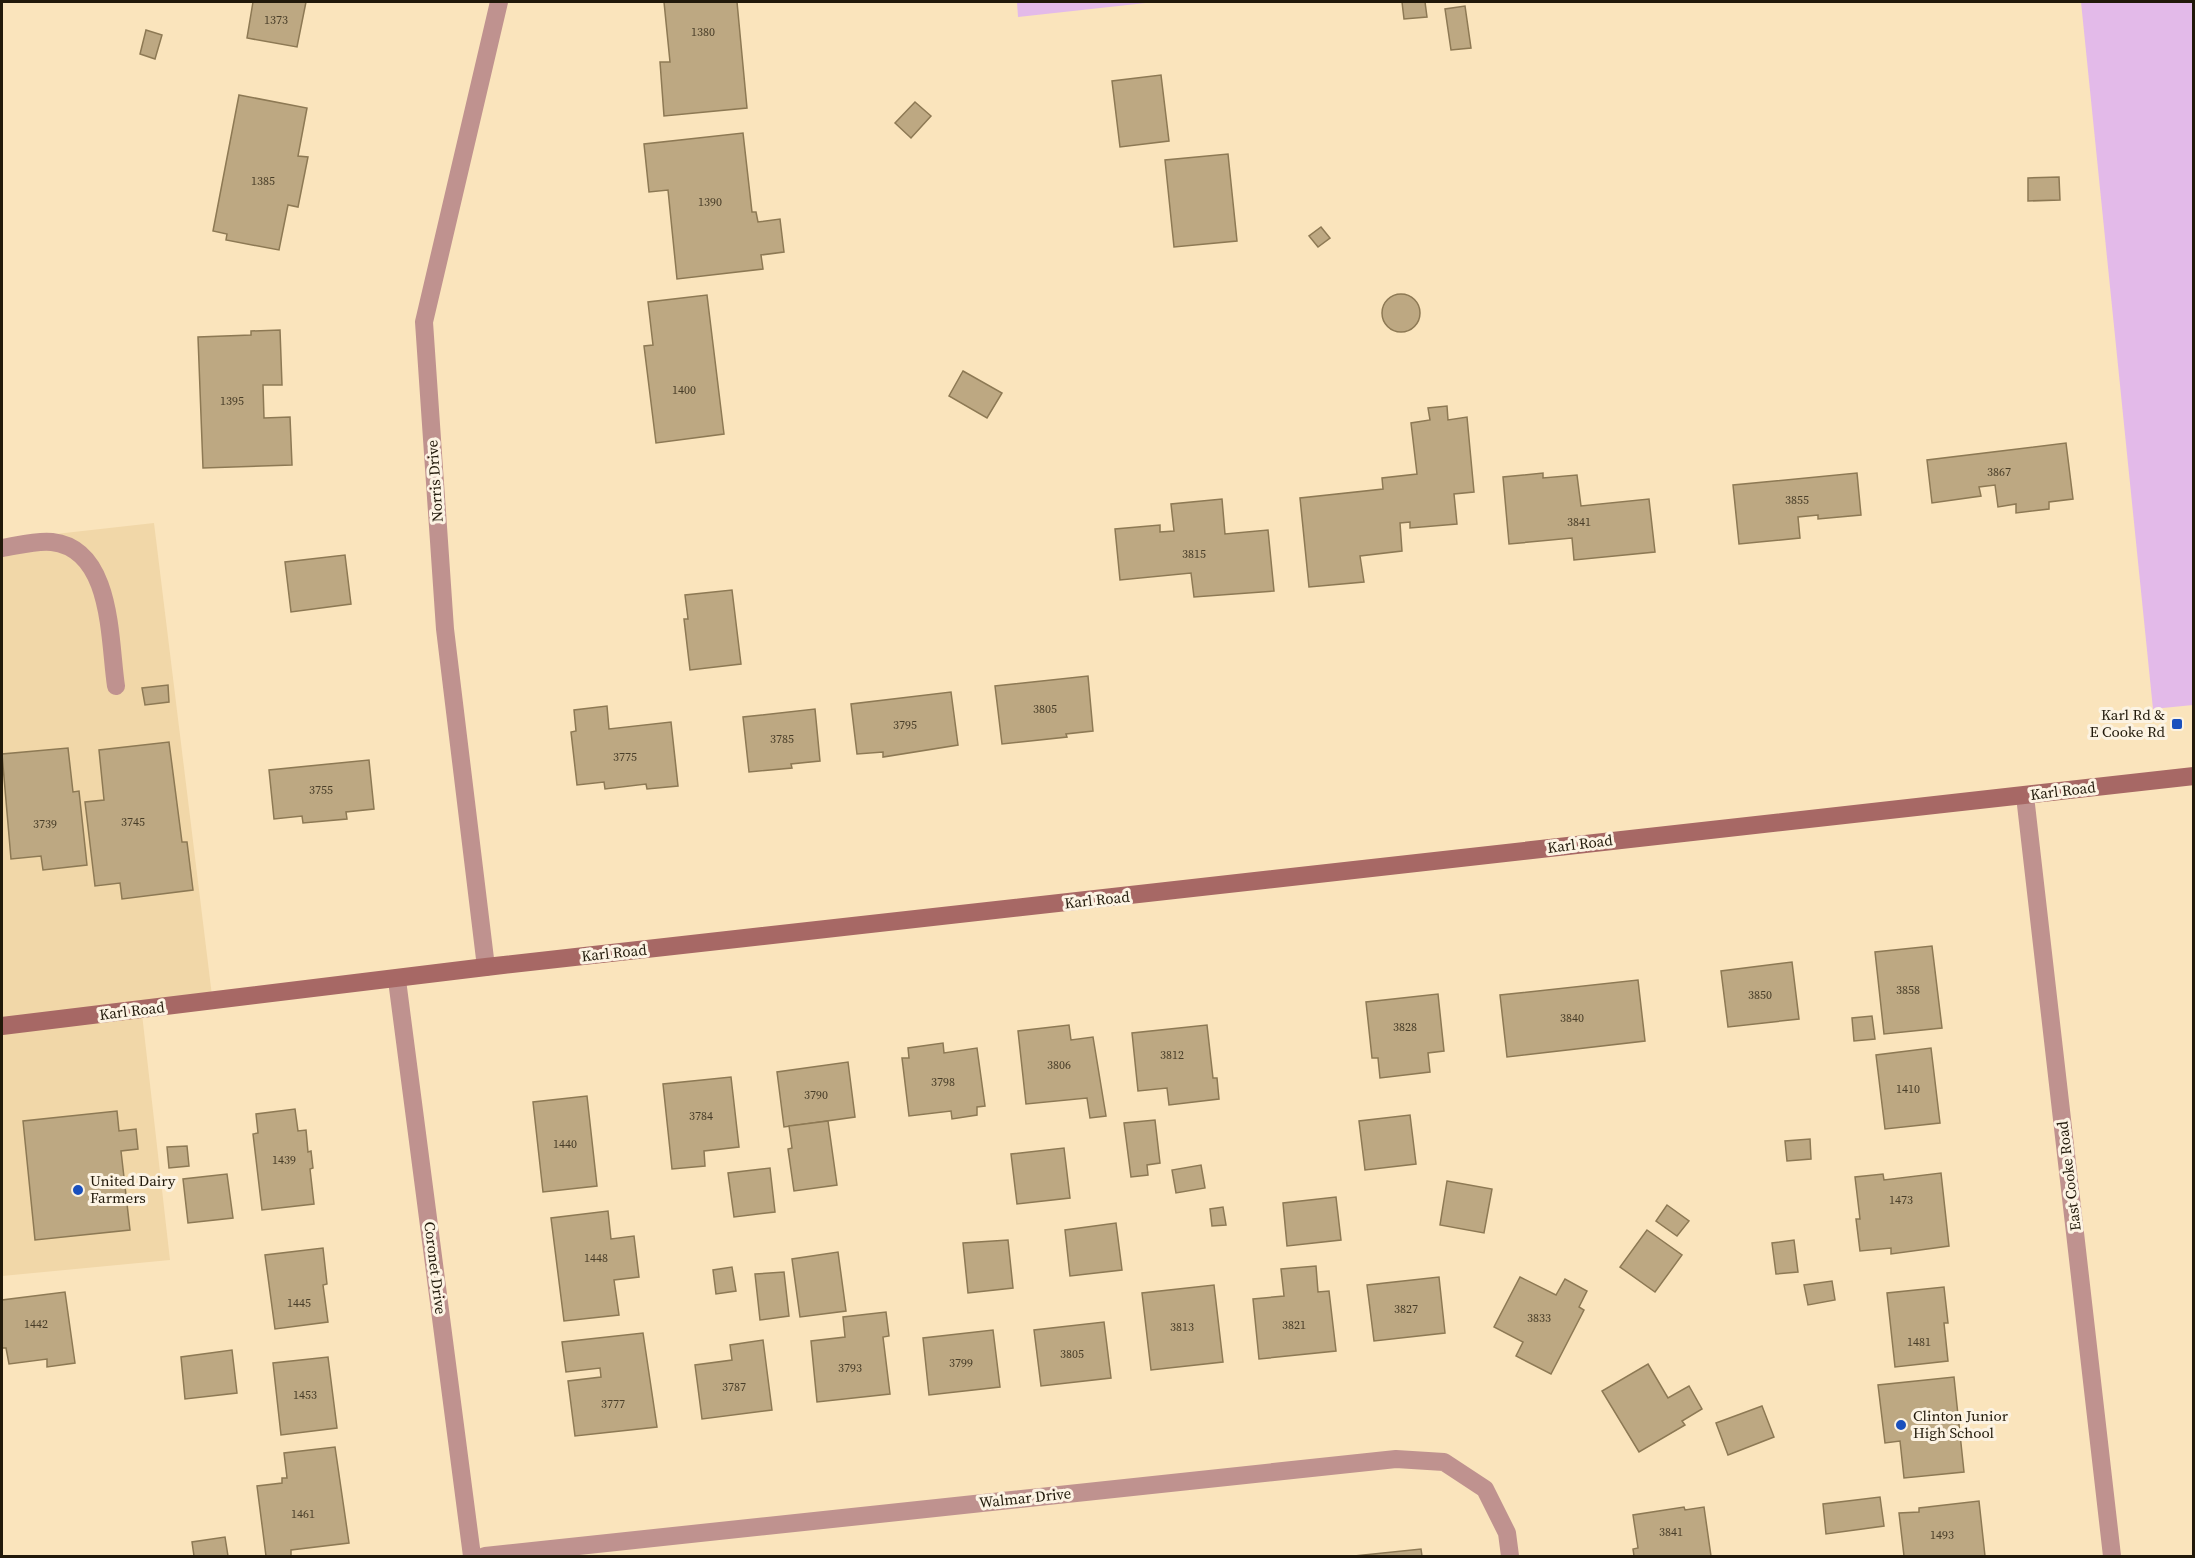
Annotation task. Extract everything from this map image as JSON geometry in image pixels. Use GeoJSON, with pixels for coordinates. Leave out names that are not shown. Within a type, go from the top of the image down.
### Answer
{"type":"FeatureCollection","features":[{"type":"Feature","properties":{"kind":"main road","name":"Karl Road"},"geometry":{"type":"LineString","coordinates":[[2,1026],[397,980],[486,967],[2193,776]]}},
{"type":"Feature","properties":{"kind":"street","name":"Norris Drive"},"geometry":{"type":"LineString","coordinates":[[486,967],[445,629],[424,322],[499,2]]}},
{"type":"Feature","properties":{"kind":"street"},"geometry":{"type":"LineString","coordinates":[[2,548],[52,542],[75,550],[90,562],[102,584],[116,686]]}},
{"type":"Feature","properties":{"kind":"street","name":"East Cooke Road"},"geometry":{"type":"LineString","coordinates":[[2025,796],[2112,1557]]}},
{"type":"Feature","properties":{"kind":"street","name":"Coronet Drive"},"geometry":{"type":"LineString","coordinates":[[397,980],[472,1557]]}},
{"type":"Feature","properties":{"kind":"street","name":"Walmar Drive"},"geometry":{"type":"LineString","coordinates":[[485,1557],[1396,1458],[1444,1462],[1485,1490],[1507,1533],[1510,1557]]}},
{"type":"Feature","properties":{"kind":"shaded area"},"geometry":{"type":"Polygon","coordinates":[[[1017,2],[1155,2],[1018,17],[1017,2]]]}},
{"type":"Feature","properties":{"kind":"shaded area"},"geometry":{"type":"Polygon","coordinates":[[[2081,2],[2193,2],[2193,705],[2153,709],[2081,2]]]}},
{"type":"Feature","properties":{"kind":"shaded area"},"geometry":{"type":"Polygon","coordinates":[[[154,523],[213,1004],[142,1014],[170,1260],[2,1276],[2,540],[154,523]]]}},
{"type":"Feature","properties":{"kind":"building"},"geometry":{"type":"Polygon","coordinates":[[[253,2],[306,2],[297,47],[247,38],[253,2]]]}},
{"type":"Feature","properties":{"kind":"building"},"geometry":{"type":"Polygon","coordinates":[[[664,2],[737,2],[747,108],[664,116],[660,62],[670,62],[664,2]]]}},
{"type":"Feature","properties":{"kind":"building"},"geometry":{"type":"Polygon","coordinates":[[[1402,2],[1425,2],[1427,17],[1404,19],[1402,2]]]}},
{"type":"Feature","properties":{"kind":"building"},"geometry":{"type":"Polygon","coordinates":[[[1465,6],[1471,48],[1451,50],[1445,9],[1465,6]]]}},
{"type":"Feature","properties":{"kind":"building"},"geometry":{"type":"Polygon","coordinates":[[[146,30],[162,35],[155,59],[140,54],[146,30]]]}},
{"type":"Feature","properties":{"kind":"building"},"geometry":{"type":"Polygon","coordinates":[[[1161,75],[1169,141],[1120,147],[1112,81],[1161,75]]]}},
{"type":"Feature","properties":{"kind":"building"},"geometry":{"type":"Polygon","coordinates":[[[239,95],[307,108],[298,156],[308,157],[298,207],[288,205],[279,250],[226,240],[227,234],[213,231],[239,95]]]}},
{"type":"Feature","properties":{"kind":"building"},"geometry":{"type":"Polygon","coordinates":[[[915,102],[931,116],[911,138],[895,123],[915,102]]]}},
{"type":"Feature","properties":{"kind":"building"},"geometry":{"type":"Polygon","coordinates":[[[743,133],[752,212],[756,212],[758,222],[780,219],[784,252],[761,255],[763,269],[677,279],[668,190],[649,192],[644,144],[743,133]]]}},
{"type":"Feature","properties":{"kind":"building"},"geometry":{"type":"Polygon","coordinates":[[[1228,154],[1237,241],[1174,247],[1165,160],[1228,154]]]}},
{"type":"Feature","properties":{"kind":"building"},"geometry":{"type":"Polygon","coordinates":[[[2059,177],[2060,200],[2028,201],[2028,178],[2059,177]]]}},
{"type":"Feature","properties":{"kind":"building"},"geometry":{"type":"Polygon","coordinates":[[[1321,227],[1330,238],[1318,247],[1309,236],[1321,227]]]}},
{"type":"Feature","properties":{"kind":"building"},"geometry":{"type":"Polygon","coordinates":[[[1401,294],[1414,300],[1420,313],[1414,326],[1401,332],[1388,326],[1382,313],[1388,300],[1401,294]]]}},
{"type":"Feature","properties":{"kind":"building"},"geometry":{"type":"Polygon","coordinates":[[[707,295],[724,434],[656,443],[644,346],[653,345],[648,302],[707,295]]]}},
{"type":"Feature","properties":{"kind":"building"},"geometry":{"type":"Polygon","coordinates":[[[280,330],[282,385],[263,385],[264,418],[290,417],[292,465],[203,468],[198,337],[251,335],[251,331],[280,330]]]}},
{"type":"Feature","properties":{"kind":"building"},"geometry":{"type":"Polygon","coordinates":[[[963,371],[1002,393],[987,418],[949,396],[963,371]]]}},
{"type":"Feature","properties":{"kind":"building"},"geometry":{"type":"Polygon","coordinates":[[[1447,406],[1448,420],[1467,417],[1474,492],[1454,494],[1457,524],[1410,528],[1410,522],[1400,523],[1402,551],[1360,556],[1364,582],[1309,587],[1300,498],[1383,489],[1382,478],[1417,474],[1411,423],[1430,420],[1428,408],[1447,406]]]}},
{"type":"Feature","properties":{"kind":"building"},"geometry":{"type":"Polygon","coordinates":[[[2066,443],[2073,499],[2049,502],[2049,509],[2016,513],[2016,504],[1998,507],[1995,485],[1979,487],[1981,496],[1932,503],[1927,460],[2066,443]]]}},
{"type":"Feature","properties":{"kind":"building"},"geometry":{"type":"Polygon","coordinates":[[[1543,473],[1543,478],[1577,475],[1581,506],[1649,499],[1655,552],[1574,560],[1572,538],[1509,544],[1503,477],[1543,473]]]}},
{"type":"Feature","properties":{"kind":"building"},"geometry":{"type":"Polygon","coordinates":[[[1857,473],[1861,515],[1818,519],[1818,515],[1798,517],[1800,538],[1739,544],[1733,485],[1857,473]]]}},
{"type":"Feature","properties":{"kind":"building"},"geometry":{"type":"Polygon","coordinates":[[[1222,499],[1225,534],[1268,530],[1274,591],[1194,597],[1191,573],[1120,580],[1115,529],[1160,525],[1160,532],[1174,531],[1171,504],[1222,499]]]}},
{"type":"Feature","properties":{"kind":"building"},"geometry":{"type":"Polygon","coordinates":[[[345,555],[351,604],[291,612],[285,562],[345,555]]]}},
{"type":"Feature","properties":{"kind":"building"},"geometry":{"type":"Polygon","coordinates":[[[732,590],[741,664],[690,670],[684,619],[688,619],[685,595],[732,590]]]}},
{"type":"Feature","properties":{"kind":"building"},"geometry":{"type":"Polygon","coordinates":[[[1088,676],[1093,731],[1066,734],[1067,737],[1002,744],[995,686],[1088,676]]]}},
{"type":"Feature","properties":{"kind":"building"},"geometry":{"type":"Polygon","coordinates":[[[168,685],[169,702],[145,705],[142,688],[168,685]]]}},
{"type":"Feature","properties":{"kind":"building"},"geometry":{"type":"Polygon","coordinates":[[[951,692],[958,745],[883,757],[883,752],[857,754],[851,704],[951,692]]]}},
{"type":"Feature","properties":{"kind":"building"},"geometry":{"type":"Polygon","coordinates":[[[607,706],[609,729],[671,722],[678,786],[647,789],[646,784],[605,789],[604,782],[577,785],[571,732],[576,731],[574,710],[607,706]]]}},
{"type":"Feature","properties":{"kind":"building"},"geometry":{"type":"Polygon","coordinates":[[[815,709],[820,761],[791,764],[792,768],[749,772],[743,717],[815,709]]]}},
{"type":"Feature","properties":{"kind":"building"},"geometry":{"type":"Polygon","coordinates":[[[169,742],[182,842],[187,842],[193,890],[122,899],[120,883],[95,886],[85,802],[104,800],[99,750],[169,742]]]}},
{"type":"Feature","properties":{"kind":"building"},"geometry":{"type":"Polygon","coordinates":[[[68,748],[73,792],[79,791],[87,865],[43,870],[41,856],[11,859],[2,754],[68,748]]]}},
{"type":"Feature","properties":{"kind":"building"},"geometry":{"type":"Polygon","coordinates":[[[369,760],[374,809],[346,812],[347,819],[303,823],[302,816],[274,819],[269,770],[369,760]]]}},
{"type":"Feature","properties":{"kind":"building"},"geometry":{"type":"Polygon","coordinates":[[[1932,946],[1942,1028],[1884,1034],[1875,952],[1932,946]]]}},
{"type":"Feature","properties":{"kind":"building"},"geometry":{"type":"Polygon","coordinates":[[[1792,962],[1799,1019],[1728,1027],[1721,971],[1792,962]]]}},
{"type":"Feature","properties":{"kind":"building"},"geometry":{"type":"Polygon","coordinates":[[[1638,980],[1645,1041],[1507,1057],[1500,995],[1638,980]]]}},
{"type":"Feature","properties":{"kind":"building"},"geometry":{"type":"Polygon","coordinates":[[[1438,994],[1444,1051],[1428,1053],[1430,1072],[1380,1078],[1378,1058],[1372,1058],[1366,1002],[1438,994]]]}},
{"type":"Feature","properties":{"kind":"building"},"geometry":{"type":"Polygon","coordinates":[[[1872,1016],[1875,1039],[1854,1041],[1852,1018],[1872,1016]]]}},
{"type":"Feature","properties":{"kind":"building"},"geometry":{"type":"Polygon","coordinates":[[[1069,1025],[1071,1040],[1093,1037],[1106,1116],[1090,1118],[1087,1098],[1026,1104],[1018,1031],[1069,1025]]]}},
{"type":"Feature","properties":{"kind":"building"},"geometry":{"type":"Polygon","coordinates":[[[1207,1025],[1213,1078],[1217,1078],[1219,1099],[1169,1105],[1167,1088],[1138,1091],[1132,1033],[1207,1025]]]}},
{"type":"Feature","properties":{"kind":"building"},"geometry":{"type":"Polygon","coordinates":[[[943,1043],[944,1053],[977,1048],[985,1106],[977,1107],[977,1115],[952,1119],[951,1111],[909,1116],[902,1058],[909,1058],[908,1048],[943,1043]]]}},
{"type":"Feature","properties":{"kind":"building"},"geometry":{"type":"Polygon","coordinates":[[[1931,1048],[1940,1123],[1885,1129],[1876,1055],[1931,1048]]]}},
{"type":"Feature","properties":{"kind":"building"},"geometry":{"type":"Polygon","coordinates":[[[848,1062],[855,1117],[784,1127],[777,1072],[848,1062]]]}},
{"type":"Feature","properties":{"kind":"building"},"geometry":{"type":"Polygon","coordinates":[[[731,1077],[739,1147],[704,1151],[705,1166],[672,1169],[663,1084],[731,1077]]]}},
{"type":"Feature","properties":{"kind":"building"},"geometry":{"type":"Polygon","coordinates":[[[587,1096],[597,1186],[543,1192],[533,1102],[587,1096]]]}},
{"type":"Feature","properties":{"kind":"building"},"geometry":{"type":"Polygon","coordinates":[[[295,1109],[298,1131],[306,1130],[308,1152],[311,1151],[313,1168],[310,1169],[314,1204],[262,1210],[253,1134],[258,1133],[256,1114],[295,1109]]]}},
{"type":"Feature","properties":{"kind":"building","name":"United Dairy Farmers"},"geometry":{"type":"Polygon","coordinates":[[[117,1111],[119,1131],[136,1129],[138,1149],[121,1151],[130,1230],[35,1240],[23,1121],[117,1111]]]}},
{"type":"Feature","properties":{"kind":"building"},"geometry":{"type":"Polygon","coordinates":[[[1410,1115],[1416,1164],[1365,1170],[1359,1121],[1410,1115]]]}},
{"type":"Feature","properties":{"kind":"building"},"geometry":{"type":"Polygon","coordinates":[[[1155,1120],[1160,1163],[1147,1165],[1148,1175],[1131,1177],[1124,1123],[1155,1120]]]}},
{"type":"Feature","properties":{"kind":"building"},"geometry":{"type":"Polygon","coordinates":[[[828,1121],[837,1185],[794,1191],[788,1149],[792,1148],[789,1126],[828,1121]]]}},
{"type":"Feature","properties":{"kind":"building"},"geometry":{"type":"Polygon","coordinates":[[[1810,1139],[1811,1159],[1787,1161],[1785,1141],[1810,1139]]]}},
{"type":"Feature","properties":{"kind":"building"},"geometry":{"type":"Polygon","coordinates":[[[187,1146],[189,1166],[169,1168],[167,1147],[187,1146]]]}},
{"type":"Feature","properties":{"kind":"building"},"geometry":{"type":"Polygon","coordinates":[[[1064,1148],[1070,1198],[1017,1204],[1011,1154],[1064,1148]]]}},
{"type":"Feature","properties":{"kind":"building"},"geometry":{"type":"Polygon","coordinates":[[[1201,1165],[1205,1188],[1176,1193],[1172,1170],[1201,1165]]]}},
{"type":"Feature","properties":{"kind":"building"},"geometry":{"type":"Polygon","coordinates":[[[770,1168],[775,1212],[734,1217],[728,1173],[770,1168]]]}},
{"type":"Feature","properties":{"kind":"building"},"geometry":{"type":"Polygon","coordinates":[[[1941,1173],[1949,1246],[1891,1254],[1891,1248],[1860,1251],[1856,1219],[1860,1219],[1855,1177],[1883,1174],[1884,1180],[1941,1173]]]}},
{"type":"Feature","properties":{"kind":"building"},"geometry":{"type":"Polygon","coordinates":[[[227,1174],[233,1218],[188,1223],[183,1179],[227,1174]]]}},
{"type":"Feature","properties":{"kind":"building"},"geometry":{"type":"Polygon","coordinates":[[[1447,1181],[1492,1189],[1484,1233],[1440,1225],[1447,1181]]]}},
{"type":"Feature","properties":{"kind":"building"},"geometry":{"type":"Polygon","coordinates":[[[1336,1197],[1341,1240],[1287,1246],[1283,1203],[1336,1197]]]}},
{"type":"Feature","properties":{"kind":"building"},"geometry":{"type":"Polygon","coordinates":[[[1667,1205],[1689,1221],[1677,1236],[1656,1221],[1667,1205]]]}},
{"type":"Feature","properties":{"kind":"building"},"geometry":{"type":"Polygon","coordinates":[[[1223,1207],[1226,1225],[1212,1226],[1210,1209],[1223,1207]]]}},
{"type":"Feature","properties":{"kind":"building"},"geometry":{"type":"Polygon","coordinates":[[[608,1211],[611,1239],[634,1236],[639,1277],[614,1280],[619,1315],[564,1321],[551,1218],[608,1211]]]}},
{"type":"Feature","properties":{"kind":"building"},"geometry":{"type":"Polygon","coordinates":[[[1116,1223],[1122,1270],[1070,1276],[1065,1230],[1116,1223]]]}},
{"type":"Feature","properties":{"kind":"building"},"geometry":{"type":"Polygon","coordinates":[[[1647,1230],[1682,1255],[1655,1292],[1620,1267],[1647,1230]]]}},
{"type":"Feature","properties":{"kind":"building"},"geometry":{"type":"Polygon","coordinates":[[[1008,1240],[1013,1288],[968,1293],[963,1243],[1008,1240]]]}},
{"type":"Feature","properties":{"kind":"building"},"geometry":{"type":"Polygon","coordinates":[[[1794,1240],[1798,1272],[1776,1274],[1772,1243],[1794,1240]]]}},
{"type":"Feature","properties":{"kind":"building"},"geometry":{"type":"Polygon","coordinates":[[[323,1248],[327,1284],[323,1285],[328,1322],[275,1329],[265,1255],[323,1248]]]}},
{"type":"Feature","properties":{"kind":"building"},"geometry":{"type":"Polygon","coordinates":[[[838,1252],[846,1311],[800,1317],[792,1259],[838,1252]]]}},
{"type":"Feature","properties":{"kind":"building"},"geometry":{"type":"Polygon","coordinates":[[[1316,1266],[1318,1292],[1329,1291],[1336,1351],[1259,1359],[1253,1299],[1284,1296],[1281,1269],[1316,1266]]]}},
{"type":"Feature","properties":{"kind":"building"},"geometry":{"type":"Polygon","coordinates":[[[732,1267],[736,1291],[716,1294],[713,1270],[732,1267]]]}},
{"type":"Feature","properties":{"kind":"building"},"geometry":{"type":"Polygon","coordinates":[[[784,1272],[789,1316],[760,1320],[755,1274],[784,1272]]]}},
{"type":"Feature","properties":{"kind":"building"},"geometry":{"type":"Polygon","coordinates":[[[1439,1277],[1445,1333],[1374,1341],[1367,1285],[1439,1277]]]}},
{"type":"Feature","properties":{"kind":"building"},"geometry":{"type":"Polygon","coordinates":[[[1520,1277],[1556,1295],[1565,1279],[1587,1291],[1579,1307],[1584,1310],[1551,1374],[1516,1356],[1523,1342],[1494,1327],[1520,1277]]]}},
{"type":"Feature","properties":{"kind":"building"},"geometry":{"type":"Polygon","coordinates":[[[1832,1281],[1835,1300],[1808,1305],[1804,1285],[1832,1281]]]}},
{"type":"Feature","properties":{"kind":"building"},"geometry":{"type":"Polygon","coordinates":[[[1214,1285],[1223,1362],[1151,1370],[1142,1293],[1214,1285]]]}},
{"type":"Feature","properties":{"kind":"building"},"geometry":{"type":"Polygon","coordinates":[[[1944,1287],[1948,1323],[1944,1323],[1948,1361],[1895,1367],[1887,1293],[1944,1287]]]}},
{"type":"Feature","properties":{"kind":"building"},"geometry":{"type":"Polygon","coordinates":[[[65,1292],[75,1363],[47,1367],[47,1359],[9,1364],[6,1348],[2,1348],[2,1300],[65,1292]]]}},
{"type":"Feature","properties":{"kind":"building"},"geometry":{"type":"Polygon","coordinates":[[[886,1312],[889,1336],[883,1337],[890,1394],[817,1402],[811,1341],[845,1337],[843,1317],[886,1312]]]}},
{"type":"Feature","properties":{"kind":"building"},"geometry":{"type":"Polygon","coordinates":[[[1104,1322],[1111,1378],[1041,1386],[1034,1330],[1104,1322]]]}},
{"type":"Feature","properties":{"kind":"building"},"geometry":{"type":"Polygon","coordinates":[[[993,1330],[1000,1387],[929,1395],[923,1338],[993,1330]]]}},
{"type":"Feature","properties":{"kind":"building"},"geometry":{"type":"Polygon","coordinates":[[[643,1333],[657,1427],[575,1436],[568,1381],[601,1377],[600,1368],[566,1372],[562,1342],[643,1333]]]}},
{"type":"Feature","properties":{"kind":"building"},"geometry":{"type":"Polygon","coordinates":[[[763,1340],[772,1410],[702,1419],[695,1365],[732,1360],[730,1345],[763,1340]]]}},
{"type":"Feature","properties":{"kind":"building"},"geometry":{"type":"Polygon","coordinates":[[[232,1350],[237,1393],[185,1399],[181,1357],[232,1350]]]}},
{"type":"Feature","properties":{"kind":"building"},"geometry":{"type":"Polygon","coordinates":[[[328,1357],[337,1428],[281,1435],[273,1363],[328,1357]]]}},
{"type":"Feature","properties":{"kind":"building"},"geometry":{"type":"Polygon","coordinates":[[[1648,1364],[1668,1398],[1689,1386],[1702,1409],[1682,1421],[1685,1425],[1639,1452],[1602,1391],[1648,1364]]]}},
{"type":"Feature","properties":{"kind":"building"},"geometry":{"type":"Polygon","coordinates":[[[1954,1377],[1964,1472],[1904,1478],[1900,1441],[1885,1443],[1878,1385],[1954,1377]]]}},
{"type":"Feature","properties":{"kind":"building"},"geometry":{"type":"Polygon","coordinates":[[[1762,1406],[1774,1437],[1728,1455],[1716,1423],[1762,1406]]]}},
{"type":"Feature","properties":{"kind":"building"},"geometry":{"type":"Polygon","coordinates":[[[335,1447],[349,1543],[291,1550],[291,1556],[266,1556],[257,1486],[282,1483],[282,1478],[287,1478],[284,1453],[335,1447]]]}},
{"type":"Feature","properties":{"kind":"building"},"geometry":{"type":"Polygon","coordinates":[[[1880,1497],[1884,1526],[1826,1534],[1823,1504],[1880,1497]]]}},
{"type":"Feature","properties":{"kind":"building"},"geometry":{"type":"Polygon","coordinates":[[[1979,1501],[1985,1556],[1904,1556],[1899,1513],[1919,1512],[1919,1508],[1979,1501]]]}},
{"type":"Feature","properties":{"kind":"building"},"geometry":{"type":"Polygon","coordinates":[[[1684,1507],[1685,1510],[1704,1507],[1711,1556],[1634,1556],[1633,1549],[1638,1548],[1633,1515],[1684,1507]]]}},
{"type":"Feature","properties":{"kind":"building"},"geometry":{"type":"Polygon","coordinates":[[[225,1537],[228,1556],[194,1556],[192,1542],[225,1537]]]}},
{"type":"Feature","properties":{"kind":"building"},"geometry":{"type":"Polygon","coordinates":[[[1421,1549],[1422,1556],[1354,1556],[1421,1549]]]}},
{"type":"Feature","properties":{"kind":"place","name":"Karl Rd & E Cooke Rd"},"geometry":{"type":"Point","coordinates":[2177,724]}},
{"type":"Feature","properties":{"kind":"place","name":"United Dairy Farmers"},"geometry":{"type":"Point","coordinates":[78,1190]}},
{"type":"Feature","properties":{"kind":"place","name":"Clinton Junior High School"},"geometry":{"type":"Point","coordinates":[1901,1425]}}]}
